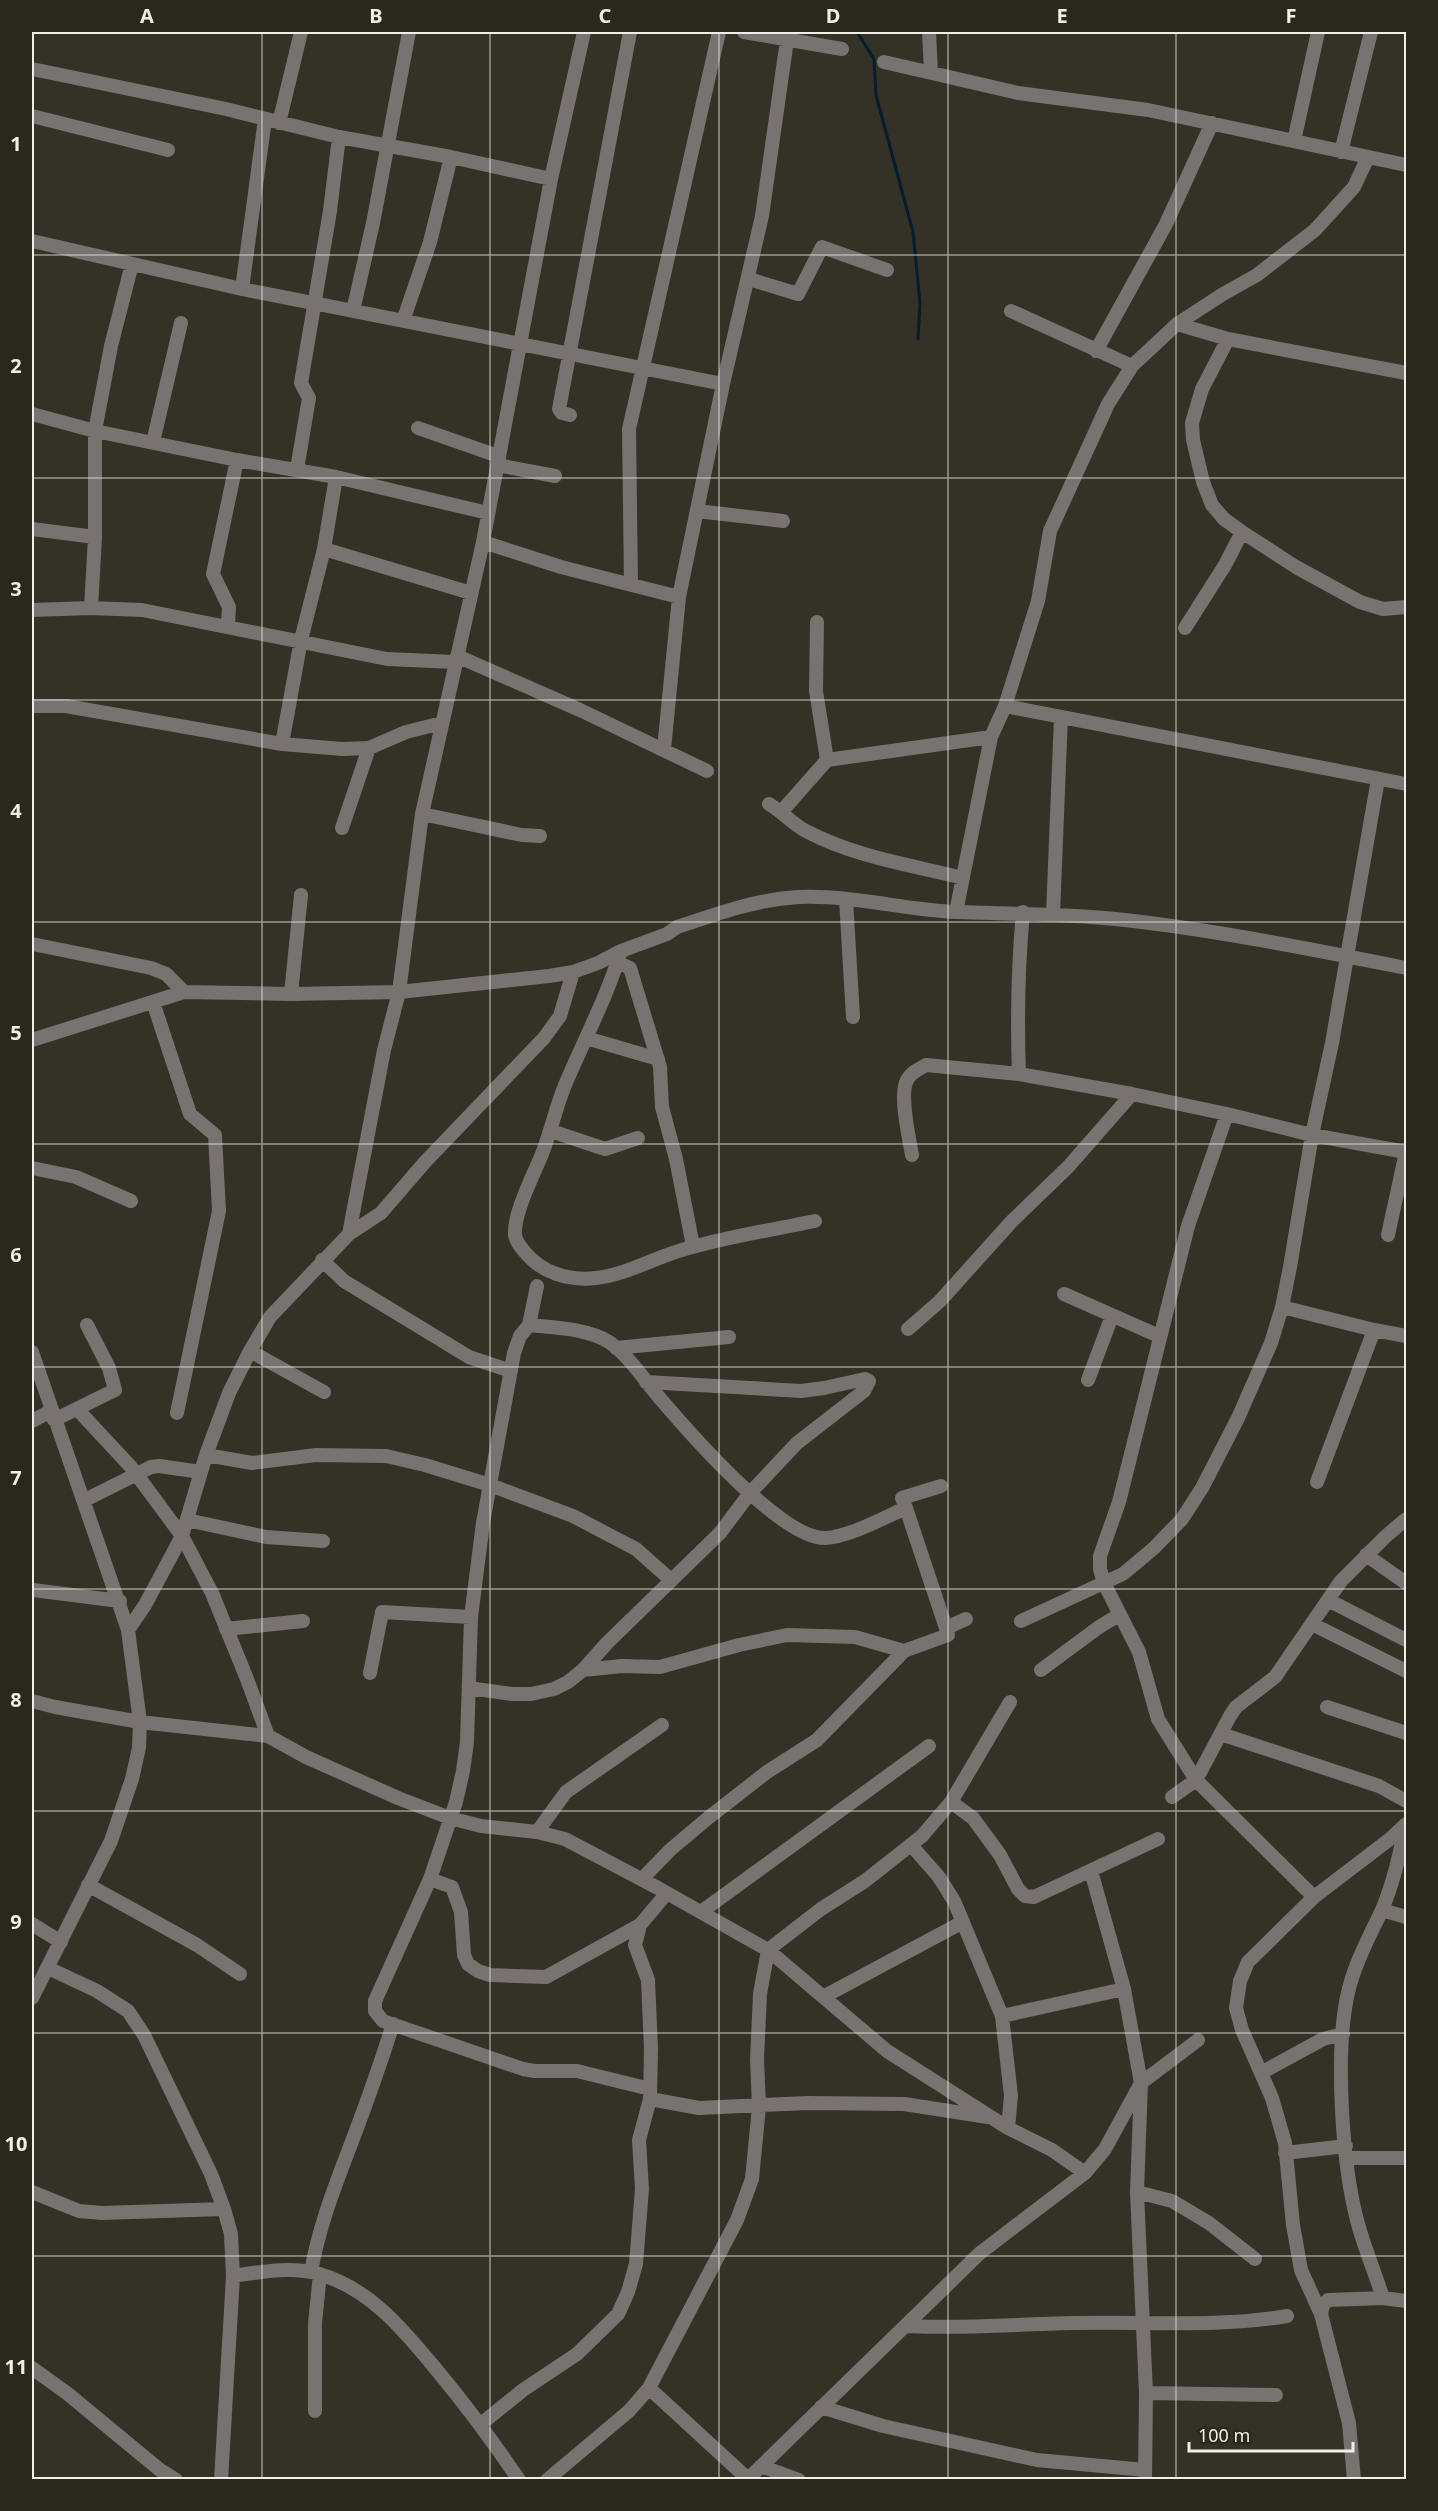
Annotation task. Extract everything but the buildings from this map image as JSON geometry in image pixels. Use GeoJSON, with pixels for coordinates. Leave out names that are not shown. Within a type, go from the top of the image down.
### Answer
{"type":"FeatureCollection","features":[{"type":"Feature","properties":{"kind":"street"},"geometry":{"type":"LineString","coordinates":[[279,123],[301,32]]}},
{"type":"Feature","properties":{"kind":"street"},"geometry":{"type":"LineString","coordinates":[[353,311],[388,146],[409,32]]}},
{"type":"Feature","properties":{"kind":"street"},"geometry":{"type":"LineString","coordinates":[[349,1234],[384,1050],[399,992],[422,814],[483,542],[551,179],[584,32]]}},
{"type":"Feature","properties":{"kind":"street"},"geometry":{"type":"LineString","coordinates":[[570,415],[562,413],[559,409],[630,32]]}},
{"type":"Feature","properties":{"kind":"street"},"geometry":{"type":"LineString","coordinates":[[631,585],[629,429],[719,32]]}},
{"type":"Feature","properties":{"kind":"street"},"geometry":{"type":"LineString","coordinates":[[744,32],[842,49]]}},
{"type":"Feature","properties":{"kind":"street"},"geometry":{"type":"LineString","coordinates":[[929,32],[931,72]]}},
{"type":"Feature","properties":{"kind":"street"},"geometry":{"type":"LineString","coordinates":[[1294,141],[1318,32]]}},
{"type":"Feature","properties":{"kind":"street"},"geometry":{"type":"LineString","coordinates":[[1341,152],[1371,32]]}},
{"type":"Feature","properties":{"kind":"street"},"geometry":{"type":"LineString","coordinates":[[664,749],[679,597],[723,384],[762,216],[787,40]]}},
{"type":"Feature","properties":{"kind":"street"},"geometry":{"type":"LineString","coordinates":[[884,62],[1018,93],[1148,110],[1407,165]]}},
{"type":"Feature","properties":{"kind":"street"},"geometry":{"type":"LineString","coordinates":[[32,69],[339,137],[452,157],[551,179]]}},
{"type":"Feature","properties":{"kind":"street"},"geometry":{"type":"LineString","coordinates":[[32,116],[168,150]]}},
{"type":"Feature","properties":{"kind":"street"},"geometry":{"type":"LineString","coordinates":[[242,289],[265,119]]}},
{"type":"Feature","properties":{"kind":"street"},"geometry":{"type":"LineString","coordinates":[[1096,351],[1166,224],[1212,123]]}},
{"type":"Feature","properties":{"kind":"street"},"geometry":{"type":"LineString","coordinates":[[297,469],[309,398],[301,382],[330,212],[339,137]]}},
{"type":"Feature","properties":{"kind":"street"},"geometry":{"type":"LineString","coordinates":[[403,321],[430,242],[452,157]]}},
{"type":"Feature","properties":{"kind":"street"},"geometry":{"type":"LineString","coordinates":[[956,912],[991,737],[1005,706],[1038,601],[1050,531],[1108,404],[1132,366],[1177,324],[1257,275],[1315,230],[1354,187],[1368,157]]}},
{"type":"Feature","properties":{"kind":"street"},"geometry":{"type":"LineString","coordinates":[[32,241],[242,289],[723,384]]}},
{"type":"Feature","properties":{"kind":"street"},"geometry":{"type":"LineString","coordinates":[[749,279],[798,294],[822,246],[887,270]]}},
{"type":"Feature","properties":{"kind":"street"},"geometry":{"type":"LineString","coordinates":[[91,608],[95,537],[95,431],[111,346],[132,264]]}},
{"type":"Feature","properties":{"kind":"street"},"geometry":{"type":"LineString","coordinates":[[1011,311],[1132,366]]}},
{"type":"Feature","properties":{"kind":"street"},"geometry":{"type":"LineString","coordinates":[[153,442],[181,323]]}},
{"type":"Feature","properties":{"kind":"street"},"geometry":{"type":"LineString","coordinates":[[1177,324],[1228,339],[1407,373]]}},
{"type":"Feature","properties":{"kind":"street"},"geometry":{"type":"LineString","coordinates":[[1228,339],[1202,389],[1192,423],[1192,440],[1203,482],[1212,505],[1224,519],[1242,532],[1296,567],[1360,602],[1383,609],[1407,607]]}},
{"type":"Feature","properties":{"kind":"street"},"geometry":{"type":"LineString","coordinates":[[32,414],[95,431],[237,460],[336,477],[488,513]]}},
{"type":"Feature","properties":{"kind":"street"},"geometry":{"type":"LineString","coordinates":[[418,428],[498,461],[555,476]]}},
{"type":"Feature","properties":{"kind":"street"},"geometry":{"type":"LineString","coordinates":[[228,626],[230,606],[213,574],[237,460]]}},
{"type":"Feature","properties":{"kind":"street"},"geometry":{"type":"LineString","coordinates":[[282,744],[301,640],[324,549],[336,477]]}},
{"type":"Feature","properties":{"kind":"street"},"geometry":{"type":"LineString","coordinates":[[697,511],[783,521]]}},
{"type":"Feature","properties":{"kind":"street"},"geometry":{"type":"LineString","coordinates":[[32,529],[95,537]]}},
{"type":"Feature","properties":{"kind":"street"},"geometry":{"type":"LineString","coordinates":[[1185,628],[1225,565],[1242,532]]}},
{"type":"Feature","properties":{"kind":"street"},"geometry":{"type":"LineString","coordinates":[[483,542],[561,567],[679,597]]}},
{"type":"Feature","properties":{"kind":"street"},"geometry":{"type":"LineString","coordinates":[[324,549],[471,593]]}},
{"type":"Feature","properties":{"kind":"street"},"geometry":{"type":"LineString","coordinates":[[32,610],[91,608],[150,611],[387,658],[456,659],[664,749],[707,771]]}},
{"type":"Feature","properties":{"kind":"street"},"geometry":{"type":"LineString","coordinates":[[817,622],[816,690],[827,760]]}},
{"type":"Feature","properties":{"kind":"street"},"geometry":{"type":"LineString","coordinates":[[32,706],[66,706],[282,744],[342,749],[369,748],[406,732],[442,723]]}},
{"type":"Feature","properties":{"kind":"street"},"geometry":{"type":"LineString","coordinates":[[1005,706],[1407,784]]}},
{"type":"Feature","properties":{"kind":"street"},"geometry":{"type":"LineString","coordinates":[[1053,914],[1061,717]]}},
{"type":"Feature","properties":{"kind":"street"},"geometry":{"type":"LineString","coordinates":[[782,811],[827,760],[991,737]]}},
{"type":"Feature","properties":{"kind":"street"},"geometry":{"type":"LineString","coordinates":[[342,828],[369,748]]}},
{"type":"Feature","properties":{"kind":"street"},"geometry":{"type":"LineString","coordinates":[[1021,1621],[1123,1574],[1154,1548],[1182,1519],[1202,1488],[1243,1407],[1271,1343],[1282,1307],[1378,779]]}},
{"type":"Feature","properties":{"kind":"street"},"geometry":{"type":"LineString","coordinates":[[769,804],[782,811],[801,828],[839,846],[963,878]]}},
{"type":"Feature","properties":{"kind":"street"},"geometry":{"type":"LineString","coordinates":[[422,814],[522,835],[540,836]]}},
{"type":"Feature","properties":{"kind":"street"},"geometry":{"type":"LineString","coordinates":[[291,994],[301,895]]}},
{"type":"Feature","properties":{"kind":"street"},"geometry":{"type":"LineString","coordinates":[[32,1040],[184,992],[291,994],[399,992],[573,972],[619,957],[667,934],[676,927],[747,905],[799,897],[846,899],[956,912],[1023,912],[1134,921],[1407,968]]}},
{"type":"Feature","properties":{"kind":"street"},"geometry":{"type":"LineString","coordinates":[[846,899],[853,1017]]}},
{"type":"Feature","properties":{"kind":"street"},"geometry":{"type":"LineString","coordinates":[[1019,1074],[1017,1028],[1019,952],[1023,912]]}},
{"type":"Feature","properties":{"kind":"street"},"geometry":{"type":"LineString","coordinates":[[32,944],[151,968],[166,974],[184,992]]}},
{"type":"Feature","properties":{"kind":"street"},"geometry":{"type":"LineString","coordinates":[[619,957],[564,1087],[551,1131],[526,1192],[516,1227],[518,1244],[532,1262],[547,1271],[578,1279],[594,1278],[609,1276],[693,1246],[815,1221]]}},
{"type":"Feature","properties":{"kind":"street"},"geometry":{"type":"LineString","coordinates":[[619,957],[630,968],[658,1059],[662,1107],[693,1246]]}},
{"type":"Feature","properties":{"kind":"street"},"geometry":{"type":"LineString","coordinates":[[128,1630],[145,1605],[182,1536],[206,1455],[230,1393],[250,1351],[270,1317],[349,1234],[381,1213],[425,1162],[544,1038],[560,1016],[573,972]]}},
{"type":"Feature","properties":{"kind":"street"},"geometry":{"type":"LineString","coordinates":[[153,1002],[190,1114],[215,1135],[218,1173],[219,1211],[177,1413]]}},
{"type":"Feature","properties":{"kind":"street"},"geometry":{"type":"LineString","coordinates":[[586,1038],[658,1059]]}},
{"type":"Feature","properties":{"kind":"street"},"geometry":{"type":"LineString","coordinates":[[912,1155],[904,1095],[906,1080],[915,1070],[926,1065],[1019,1074],[1132,1094],[1312,1135],[1406,1152],[1388,1235]]}},
{"type":"Feature","properties":{"kind":"street"},"geometry":{"type":"LineString","coordinates":[[908,1329],[940,1301],[1012,1221],[1068,1167],[1132,1094]]}},
{"type":"Feature","properties":{"kind":"street"},"geometry":{"type":"LineString","coordinates":[[1227,1114],[1188,1226],[1119,1502],[1100,1556],[1104,1583],[1139,1652],[1158,1719],[1196,1780],[1314,1897]]}},
{"type":"Feature","properties":{"kind":"street"},"geometry":{"type":"LineString","coordinates":[[551,1131],[604,1149],[638,1138]]}},
{"type":"Feature","properties":{"kind":"street"},"geometry":{"type":"LineString","coordinates":[[32,1168],[76,1177],[131,1202]]}},
{"type":"Feature","properties":{"kind":"street"},"geometry":{"type":"LineString","coordinates":[[322,1260],[344,1281],[363,1294],[469,1357],[511,1371]]}},
{"type":"Feature","properties":{"kind":"street"},"geometry":{"type":"LineString","coordinates":[[537,1287],[529,1325],[520,1336],[511,1371],[483,1522],[471,1617],[467,1742],[456,1802],[430,1879],[375,2001],[375,2011],[382,2021],[523,2068],[535,2071],[577,2071],[699,2108],[808,2103],[904,2104],[993,2117]]}},
{"type":"Feature","properties":{"kind":"street"},"geometry":{"type":"LineString","coordinates":[[1064,1294],[1159,1336]]}},
{"type":"Feature","properties":{"kind":"street"},"geometry":{"type":"LineString","coordinates":[[1282,1307],[1407,1336]]}},
{"type":"Feature","properties":{"kind":"street"},"geometry":{"type":"LineString","coordinates":[[1088,1380],[1112,1316]]}},
{"type":"Feature","properties":{"kind":"street"},"geometry":{"type":"LineString","coordinates":[[32,1421],[77,1409],[110,1393],[116,1387],[87,1325]]}},
{"type":"Feature","properties":{"kind":"street"},"geometry":{"type":"LineString","coordinates":[[529,1325],[592,1334],[606,1340],[616,1348],[698,1443],[750,1493],[794,1528],[824,1538],[841,1535],[906,1508]]}},
{"type":"Feature","properties":{"kind":"street"},"geometry":{"type":"LineString","coordinates":[[1317,1482],[1374,1330]]}},
{"type":"Feature","properties":{"kind":"street"},"geometry":{"type":"LineString","coordinates":[[616,1348],[729,1337]]}},
{"type":"Feature","properties":{"kind":"street"},"geometry":{"type":"LineString","coordinates":[[250,1351],[324,1392]]}},
{"type":"Feature","properties":{"kind":"street"},"geometry":{"type":"LineString","coordinates":[[32,1352],[52,1415],[85,1500],[120,1601],[128,1630],[140,1722],[139,1748],[132,1779],[111,1841],[32,1998]]}},
{"type":"Feature","properties":{"kind":"street"},"geometry":{"type":"LineString","coordinates":[[469,1688],[512,1694],[531,1694],[554,1689],[583,1670],[592,1658],[720,1533],[750,1493],[797,1443],[864,1390],[869,1381],[865,1379],[801,1391],[646,1382]]}},
{"type":"Feature","properties":{"kind":"street"},"geometry":{"type":"LineString","coordinates":[[77,1409],[136,1474],[182,1536],[212,1593],[248,1679],[268,1736]]}},
{"type":"Feature","properties":{"kind":"street"},"geometry":{"type":"LineString","coordinates":[[206,1455],[252,1463],[316,1455],[386,1456],[490,1485],[573,1516],[621,1539],[648,1558],[671,1580]]}},
{"type":"Feature","properties":{"kind":"street"},"geometry":{"type":"LineString","coordinates":[[85,1500],[136,1474],[159,1466],[201,1472]]}},
{"type":"Feature","properties":{"kind":"street"},"geometry":{"type":"LineString","coordinates":[[642,1879],[670,1850],[708,1818],[767,1772],[817,1740],[904,1651],[948,1635],[902,1498],[941,1486]]}},
{"type":"Feature","properties":{"kind":"street"},"geometry":{"type":"LineString","coordinates":[[1173,1797],[1196,1780],[1236,1707],[1275,1677],[1341,1581],[1366,1555],[1407,1519]]}},
{"type":"Feature","properties":{"kind":"street"},"geometry":{"type":"LineString","coordinates":[[186,1520],[266,1537],[323,1541]]}},
{"type":"Feature","properties":{"kind":"street"},"geometry":{"type":"LineString","coordinates":[[1366,1555],[1407,1583]]}},
{"type":"Feature","properties":{"kind":"street"},"geometry":{"type":"LineString","coordinates":[[33,1590],[120,1601]]}},
{"type":"Feature","properties":{"kind":"street"},"geometry":{"type":"LineString","coordinates":[[1328,1600],[1407,1640]]}},
{"type":"Feature","properties":{"kind":"street"},"geometry":{"type":"LineString","coordinates":[[370,1673],[382,1612],[471,1617]]}},
{"type":"Feature","properties":{"kind":"street"},"geometry":{"type":"LineString","coordinates":[[1041,1670],[1119,1615]]}},
{"type":"Feature","properties":{"kind":"street"},"geometry":{"type":"LineString","coordinates":[[946,1628],[966,1619]]}},
{"type":"Feature","properties":{"kind":"street"},"geometry":{"type":"LineString","coordinates":[[226,1629],[303,1622]]}},
{"type":"Feature","properties":{"kind":"street"},"geometry":{"type":"LineString","coordinates":[[1312,1624],[1407,1671]]}},
{"type":"Feature","properties":{"kind":"street"},"geometry":{"type":"LineString","coordinates":[[583,1670],[622,1666],[660,1667],[739,1645],[787,1635],[855,1638],[904,1651]]}},
{"type":"Feature","properties":{"kind":"street"},"geometry":{"type":"LineString","coordinates":[[32,1701],[140,1722],[268,1736],[398,1798],[450,1818],[481,1827],[537,1832],[565,1839],[642,1879],[768,1950],[887,2051],[1008,2128],[1052,2150],[1085,2173]]}},
{"type":"Feature","properties":{"kind":"street"},"geometry":{"type":"LineString","coordinates":[[547,2480],[629,2411],[650,2388],[736,2220],[752,2179],[759,2107],[757,2059],[760,1994],[768,1950],[821,1909],[865,1881],[922,1836],[951,1802],[1010,1702]]}},
{"type":"Feature","properties":{"kind":"street"},"geometry":{"type":"LineString","coordinates":[[1327,1707],[1407,1733]]}},
{"type":"Feature","properties":{"kind":"street"},"geometry":{"type":"LineString","coordinates":[[537,1832],[566,1792],[662,1725]]}},
{"type":"Feature","properties":{"kind":"street"},"geometry":{"type":"LineString","coordinates":[[1221,1734],[1379,1786],[1407,1801]]}},
{"type":"Feature","properties":{"kind":"street"},"geometry":{"type":"LineString","coordinates":[[700,1912],[929,1746]]}},
{"type":"Feature","properties":{"kind":"street"},"geometry":{"type":"LineString","coordinates":[[951,1802],[973,1818],[1000,1855],[1018,1889],[1026,1896],[1034,1898],[1158,1839]]}},
{"type":"Feature","properties":{"kind":"street"},"geometry":{"type":"LineString","coordinates":[[1354,2480],[1349,2423],[1321,2314],[1301,2270],[1293,2225],[1285,2153],[1272,2098],[1242,2030],[1236,2008],[1240,1981],[1248,1962],[1314,1897],[1407,1824]]}},
{"type":"Feature","properties":{"kind":"street"},"geometry":{"type":"LineString","coordinates":[[1383,2298],[1358,2223],[1347,2152],[1341,2080],[1343,2034],[1347,1996],[1364,1945],[1382,1910],[1407,1824]]}},
{"type":"Feature","properties":{"kind":"street"},"geometry":{"type":"LineString","coordinates":[[910,1845],[939,1876],[954,1901],[1002,2016],[1011,2096],[1008,2128]]}},
{"type":"Feature","properties":{"kind":"street"},"geometry":{"type":"LineString","coordinates":[[821,2407],[883,2426],[1037,2460],[1145,2475],[1146,2393],[1137,2192],[1141,2083],[1124,1989],[1091,1871]]}},
{"type":"Feature","properties":{"kind":"street"},"geometry":{"type":"LineString","coordinates":[[430,1879],[452,1887],[461,1912],[464,1955],[468,1964],[490,1975],[546,1977],[640,1925],[667,1893]]}},
{"type":"Feature","properties":{"kind":"street"},"geometry":{"type":"LineString","coordinates":[[88,1885],[197,1945],[240,1974]]}},
{"type":"Feature","properties":{"kind":"street"},"geometry":{"type":"LineString","coordinates":[[1382,1910],[1407,1917]]}},
{"type":"Feature","properties":{"kind":"street"},"geometry":{"type":"LineString","coordinates":[[823,1997],[963,1922]]}},
{"type":"Feature","properties":{"kind":"street"},"geometry":{"type":"LineString","coordinates":[[32,1923],[60,1942]]}},
{"type":"Feature","properties":{"kind":"street"},"geometry":{"type":"LineString","coordinates":[[481,2424],[524,2390],[577,2354],[618,2314],[628,2292],[636,2264],[642,2189],[639,2140],[650,2094],[648,1980],[634,1945],[640,1925]]}},
{"type":"Feature","properties":{"kind":"street"},"geometry":{"type":"LineString","coordinates":[[48,1968],[97,1991],[128,2011],[144,2035],[211,2174],[224,2209],[231,2234],[233,2276],[221,2480]]}},
{"type":"Feature","properties":{"kind":"street"},"geometry":{"type":"LineString","coordinates":[[1002,2016],[1124,1989]]}},
{"type":"Feature","properties":{"kind":"street"},"geometry":{"type":"LineString","coordinates":[[315,2411],[316,2245],[393,2024]]}},
{"type":"Feature","properties":{"kind":"street"},"geometry":{"type":"LineString","coordinates":[[1261,2073],[1323,2039],[1343,2034]]}},
{"type":"Feature","properties":{"kind":"street"},"geometry":{"type":"LineString","coordinates":[[650,2388],[747,2479],[980,2253],[1085,2173],[1105,2148],[1141,2083],[1198,2040]]}},
{"type":"Feature","properties":{"kind":"street"},"geometry":{"type":"LineString","coordinates":[[1285,2153],[1347,2152],[1407,2158]]}},
{"type":"Feature","properties":{"kind":"street"},"geometry":{"type":"LineString","coordinates":[[32,2192],[79,2211],[102,2213],[224,2209]]}},
{"type":"Feature","properties":{"kind":"street"},"geometry":{"type":"LineString","coordinates":[[1137,2192],[1172,2200],[1209,2223],[1255,2259]]}},
{"type":"Feature","properties":{"kind":"street"},"geometry":{"type":"LineString","coordinates":[[233,2276],[270,2271],[315,2273],[362,2293],[398,2324],[481,2424],[519,2480]]}},
{"type":"Feature","properties":{"kind":"street"},"geometry":{"type":"LineString","coordinates":[[1321,2314],[1323,2305],[1328,2300],[1383,2298],[1407,2301]]}},
{"type":"Feature","properties":{"kind":"street"},"geometry":{"type":"LineString","coordinates":[[905,2326],[942,2328],[1073,2323],[1253,2322],[1287,2316]]}},
{"type":"Feature","properties":{"kind":"street"},"geometry":{"type":"LineString","coordinates":[[32,2368],[68,2394],[160,2470],[176,2480]]}},
{"type":"Feature","properties":{"kind":"street"},"geometry":{"type":"LineString","coordinates":[[1146,2393],[1276,2395]]}},
{"type":"Feature","properties":{"kind":"street"},"geometry":{"type":"LineString","coordinates":[[761,2466],[799,2480]]}},
{"type":"Feature","properties":{"kind":"waterway"},"geometry":{"type":"LineString","coordinates":[[857,32],[874,59],[876,95],[913,232],[920,303],[918,339]]}}]}
